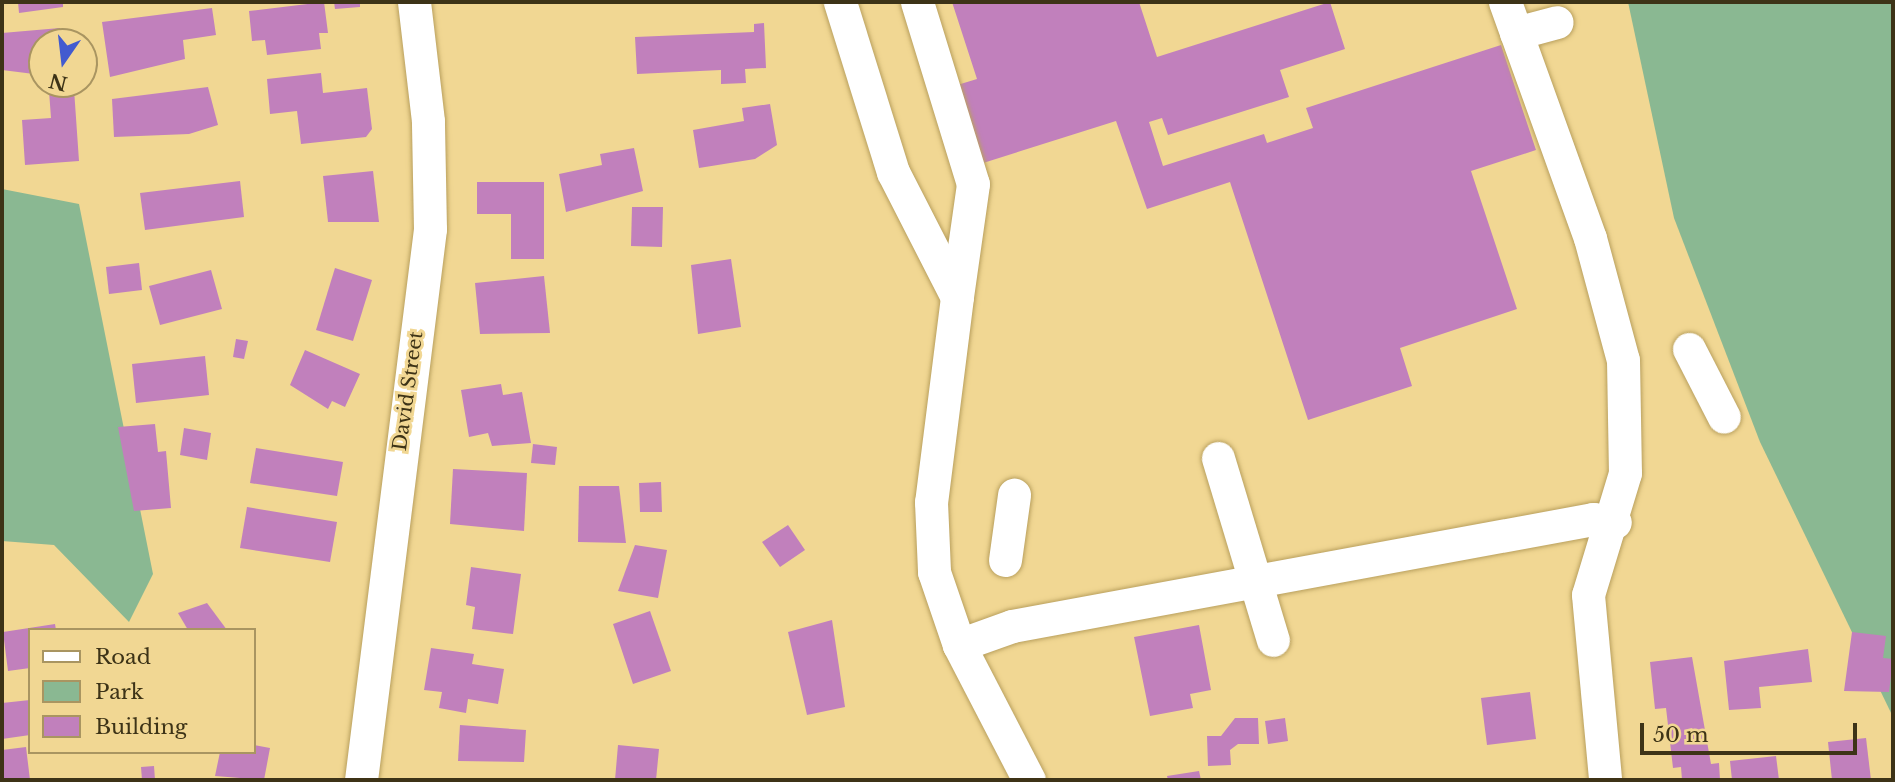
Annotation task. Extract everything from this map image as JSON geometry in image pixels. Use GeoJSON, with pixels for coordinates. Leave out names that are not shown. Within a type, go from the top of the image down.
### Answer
{"type":"FeatureCollection","features":[{"type":"Feature","properties":{"kind":"street","name":"David Street"},"geometry":{"type":"LineString","coordinates":[[361,780],[430,229],[428,121],[414,2]]}},
{"type":"Feature","properties":{"kind":"street"},"geometry":{"type":"LineString","coordinates":[[841,2],[893,173],[957,297]]}},
{"type":"Feature","properties":{"kind":"street"},"geometry":{"type":"LineString","coordinates":[[916,2],[973,184],[957,297],[947,339],[930,542],[959,645],[1029,780]]}},
{"type":"Feature","properties":{"kind":"street"},"geometry":{"type":"LineString","coordinates":[[1505,2],[1590,238],[1623,360],[1629,416],[1615,522],[1588,595],[1605,780]]}},
{"type":"Feature","properties":{"kind":"street"},"geometry":{"type":"LineString","coordinates":[[1516,33],[1557,22]]}},
{"type":"Feature","properties":{"kind":"street"},"geometry":{"type":"LineString","coordinates":[[1689,349],[1724,417]]}},
{"type":"Feature","properties":{"kind":"street"},"geometry":{"type":"LineString","coordinates":[[1218,458],[1273,640]]}},
{"type":"Feature","properties":{"kind":"street"},"geometry":{"type":"LineString","coordinates":[[1004,560],[1014,495]]}},
{"type":"Feature","properties":{"kind":"street"},"geometry":{"type":"LineString","coordinates":[[959,645],[1012,625],[1593,519],[1615,522]]}},
{"type":"Feature","properties":{"kind":"green space"},"geometry":{"type":"Polygon","coordinates":[[[1628,2],[1893,2],[1893,717],[1760,442],[1674,218],[1628,2]]]}},
{"type":"Feature","properties":{"kind":"green space"},"geometry":{"type":"Polygon","coordinates":[[[2,189],[79,204],[153,574],[129,622],[54,545],[2,541],[2,189]]]}},
{"type":"Feature","properties":{"kind":"building"},"geometry":{"type":"Polygon","coordinates":[[[18,2],[63,2],[63,7],[19,13],[18,2]]]}},
{"type":"Feature","properties":{"kind":"building"},"geometry":{"type":"Polygon","coordinates":[[[324,2],[328,33],[319,33],[321,49],[267,55],[265,40],[252,41],[249,11],[324,2]]]}},
{"type":"Feature","properties":{"kind":"building"},"geometry":{"type":"Polygon","coordinates":[[[334,2],[360,2],[360,7],[335,9],[334,2]]]}},
{"type":"Feature","properties":{"kind":"building"},"geometry":{"type":"Polygon","coordinates":[[[952,2],[1139,2],[1157,57],[1330,2],[1345,49],[1280,70],[1289,97],[1168,135],[1162,118],[1149,122],[1163,166],[1264,134],[1267,143],[1313,128],[1306,108],[1501,45],[1536,150],[1471,171],[1517,309],[1400,348],[1412,386],[1308,420],[1230,182],[1147,209],[1116,121],[980,164],[954,86],[977,79],[952,2]]]}},
{"type":"Feature","properties":{"kind":"building"},"geometry":{"type":"Polygon","coordinates":[[[212,8],[216,35],[183,40],[185,59],[110,77],[102,22],[212,8]]]}},
{"type":"Feature","properties":{"kind":"building"},"geometry":{"type":"Polygon","coordinates":[[[764,23],[766,68],[745,69],[746,83],[721,84],[721,70],[637,74],[635,37],[754,32],[754,24],[764,23]]]}},
{"type":"Feature","properties":{"kind":"building"},"geometry":{"type":"Polygon","coordinates":[[[28,31],[28,73],[2,70],[2,33],[28,31]]]}},
{"type":"Feature","properties":{"kind":"building"},"geometry":{"type":"Polygon","coordinates":[[[321,73],[323,93],[367,88],[372,129],[366,137],[301,144],[297,111],[270,114],[267,79],[321,73]]]}},
{"type":"Feature","properties":{"kind":"building"},"geometry":{"type":"Polygon","coordinates":[[[208,87],[218,125],[189,134],[114,137],[112,99],[208,87]]]}},
{"type":"Feature","properties":{"kind":"building"},"geometry":{"type":"Polygon","coordinates":[[[50,98],[75,98],[79,161],[25,165],[22,120],[51,118],[50,98]]]}},
{"type":"Feature","properties":{"kind":"building"},"geometry":{"type":"Polygon","coordinates":[[[770,104],[777,145],[755,159],[699,168],[693,130],[744,121],[742,108],[770,104]]]}},
{"type":"Feature","properties":{"kind":"building"},"geometry":{"type":"Polygon","coordinates":[[[634,148],[643,191],[566,212],[559,174],[602,165],[600,154],[634,148]]]}},
{"type":"Feature","properties":{"kind":"building"},"geometry":{"type":"Polygon","coordinates":[[[373,171],[379,222],[328,222],[323,176],[373,171]]]}},
{"type":"Feature","properties":{"kind":"building"},"geometry":{"type":"Polygon","coordinates":[[[240,181],[244,217],[145,230],[140,193],[240,181]]]}},
{"type":"Feature","properties":{"kind":"building"},"geometry":{"type":"Polygon","coordinates":[[[477,182],[544,182],[544,259],[511,259],[511,214],[477,214],[477,182]]]}},
{"type":"Feature","properties":{"kind":"building"},"geometry":{"type":"Polygon","coordinates":[[[632,207],[663,207],[662,247],[631,246],[632,207]]]}},
{"type":"Feature","properties":{"kind":"building"},"geometry":{"type":"Polygon","coordinates":[[[731,259],[741,327],[698,334],[691,265],[731,259]]]}},
{"type":"Feature","properties":{"kind":"building"},"geometry":{"type":"Polygon","coordinates":[[[139,263],[142,290],[109,294],[106,267],[139,263]]]}},
{"type":"Feature","properties":{"kind":"building"},"geometry":{"type":"Polygon","coordinates":[[[335,268],[372,280],[353,341],[316,330],[335,268]]]}},
{"type":"Feature","properties":{"kind":"building"},"geometry":{"type":"Polygon","coordinates":[[[211,270],[222,309],[160,325],[149,286],[211,270]]]}},
{"type":"Feature","properties":{"kind":"building"},"geometry":{"type":"Polygon","coordinates":[[[544,276],[550,333],[480,334],[475,283],[544,276]]]}},
{"type":"Feature","properties":{"kind":"building"},"geometry":{"type":"Polygon","coordinates":[[[236,339],[248,341],[244,359],[233,357],[236,339]]]}},
{"type":"Feature","properties":{"kind":"building"},"geometry":{"type":"Polygon","coordinates":[[[305,350],[360,374],[345,407],[332,401],[328,409],[290,385],[305,350]]]}},
{"type":"Feature","properties":{"kind":"building"},"geometry":{"type":"Polygon","coordinates":[[[205,356],[209,395],[136,403],[132,364],[205,356]]]}},
{"type":"Feature","properties":{"kind":"building"},"geometry":{"type":"Polygon","coordinates":[[[501,384],[503,395],[522,392],[531,443],[492,446],[488,433],[469,437],[461,390],[501,384]]]}},
{"type":"Feature","properties":{"kind":"building"},"geometry":{"type":"Polygon","coordinates":[[[155,424],[158,452],[166,451],[171,508],[134,511],[118,427],[155,424]]]}},
{"type":"Feature","properties":{"kind":"building"},"geometry":{"type":"Polygon","coordinates":[[[184,428],[211,433],[207,460],[180,455],[184,428]]]}},
{"type":"Feature","properties":{"kind":"building"},"geometry":{"type":"Polygon","coordinates":[[[533,444],[557,447],[555,465],[531,463],[533,444]]]}},
{"type":"Feature","properties":{"kind":"building"},"geometry":{"type":"Polygon","coordinates":[[[256,448],[343,462],[337,496],[250,483],[256,448]]]}},
{"type":"Feature","properties":{"kind":"building"},"geometry":{"type":"Polygon","coordinates":[[[453,469],[527,473],[524,531],[450,524],[453,469]]]}},
{"type":"Feature","properties":{"kind":"building"},"geometry":{"type":"Polygon","coordinates":[[[661,482],[662,512],[640,512],[639,483],[661,482]]]}},
{"type":"Feature","properties":{"kind":"building"},"geometry":{"type":"Polygon","coordinates":[[[579,486],[619,486],[626,543],[578,542],[579,486]]]}},
{"type":"Feature","properties":{"kind":"building"},"geometry":{"type":"Polygon","coordinates":[[[247,507],[337,522],[330,562],[240,548],[247,507]]]}},
{"type":"Feature","properties":{"kind":"building"},"geometry":{"type":"Polygon","coordinates":[[[788,525],[805,550],[780,567],[762,542],[788,525]]]}},
{"type":"Feature","properties":{"kind":"building"},"geometry":{"type":"Polygon","coordinates":[[[635,545],[667,550],[658,598],[618,591],[635,545]]]}},
{"type":"Feature","properties":{"kind":"building"},"geometry":{"type":"Polygon","coordinates":[[[471,567],[521,574],[513,634],[472,629],[475,607],[466,605],[471,567]]]}},
{"type":"Feature","properties":{"kind":"building"},"geometry":{"type":"Polygon","coordinates":[[[207,603],[226,628],[187,628],[178,613],[207,603]]]}},
{"type":"Feature","properties":{"kind":"building"},"geometry":{"type":"Polygon","coordinates":[[[650,611],[671,671],[633,684],[613,624],[650,611]]]}},
{"type":"Feature","properties":{"kind":"building"},"geometry":{"type":"Polygon","coordinates":[[[832,620],[845,707],[807,715],[788,632],[832,620]]]}},
{"type":"Feature","properties":{"kind":"building"},"geometry":{"type":"Polygon","coordinates":[[[55,624],[56,628],[29,628],[55,624]]]}},
{"type":"Feature","properties":{"kind":"building"},"geometry":{"type":"Polygon","coordinates":[[[1199,625],[1211,690],[1190,694],[1193,708],[1150,716],[1134,637],[1199,625]]]}},
{"type":"Feature","properties":{"kind":"building"},"geometry":{"type":"Polygon","coordinates":[[[28,628],[28,668],[8,671],[3,632],[28,628]]]}},
{"type":"Feature","properties":{"kind":"building"},"geometry":{"type":"Polygon","coordinates":[[[1852,632],[1886,636],[1883,658],[1893,659],[1889,692],[1844,691],[1852,632]]]}},
{"type":"Feature","properties":{"kind":"building"},"geometry":{"type":"Polygon","coordinates":[[[431,648],[474,654],[472,664],[504,669],[498,704],[468,699],[466,713],[439,708],[442,692],[424,690],[431,648]]]}},
{"type":"Feature","properties":{"kind":"building"},"geometry":{"type":"Polygon","coordinates":[[[1808,649],[1812,682],[1759,687],[1761,708],[1729,710],[1724,661],[1808,649]]]}},
{"type":"Feature","properties":{"kind":"building"},"geometry":{"type":"Polygon","coordinates":[[[1692,657],[1711,764],[1719,763],[1720,780],[1682,780],[1681,767],[1673,768],[1666,708],[1655,709],[1650,662],[1692,657]]]}},
{"type":"Feature","properties":{"kind":"building"},"geometry":{"type":"Polygon","coordinates":[[[1530,692],[1536,739],[1487,745],[1481,698],[1530,692]]]}},
{"type":"Feature","properties":{"kind":"building"},"geometry":{"type":"Polygon","coordinates":[[[28,700],[28,735],[2,739],[2,703],[28,700]]]}},
{"type":"Feature","properties":{"kind":"building"},"geometry":{"type":"Polygon","coordinates":[[[1235,718],[1258,718],[1259,744],[1238,744],[1230,750],[1231,765],[1208,766],[1207,736],[1221,736],[1235,718]]]}},
{"type":"Feature","properties":{"kind":"building"},"geometry":{"type":"Polygon","coordinates":[[[1285,718],[1288,741],[1268,744],[1265,721],[1285,718]]]}},
{"type":"Feature","properties":{"kind":"building"},"geometry":{"type":"Polygon","coordinates":[[[460,725],[526,730],[524,762],[458,761],[460,725]]]}},
{"type":"Feature","properties":{"kind":"building"},"geometry":{"type":"Polygon","coordinates":[[[1866,738],[1871,780],[1832,780],[1828,742],[1866,738]]]}},
{"type":"Feature","properties":{"kind":"building"},"geometry":{"type":"Polygon","coordinates":[[[256,745],[270,748],[264,780],[215,776],[220,754],[256,754],[256,745]]]}},
{"type":"Feature","properties":{"kind":"building"},"geometry":{"type":"Polygon","coordinates":[[[618,745],[659,749],[656,780],[615,780],[618,745]]]}},
{"type":"Feature","properties":{"kind":"building"},"geometry":{"type":"Polygon","coordinates":[[[26,747],[30,780],[2,780],[2,750],[26,747]]]}},
{"type":"Feature","properties":{"kind":"building"},"geometry":{"type":"Polygon","coordinates":[[[1776,756],[1779,780],[1732,780],[1730,761],[1776,756]]]}},
{"type":"Feature","properties":{"kind":"building"},"geometry":{"type":"Polygon","coordinates":[[[154,766],[155,780],[142,780],[141,767],[154,766]]]}},
{"type":"Feature","properties":{"kind":"building"},"geometry":{"type":"Polygon","coordinates":[[[1199,771],[1201,780],[1168,780],[1167,776],[1199,771]]]}}]}
